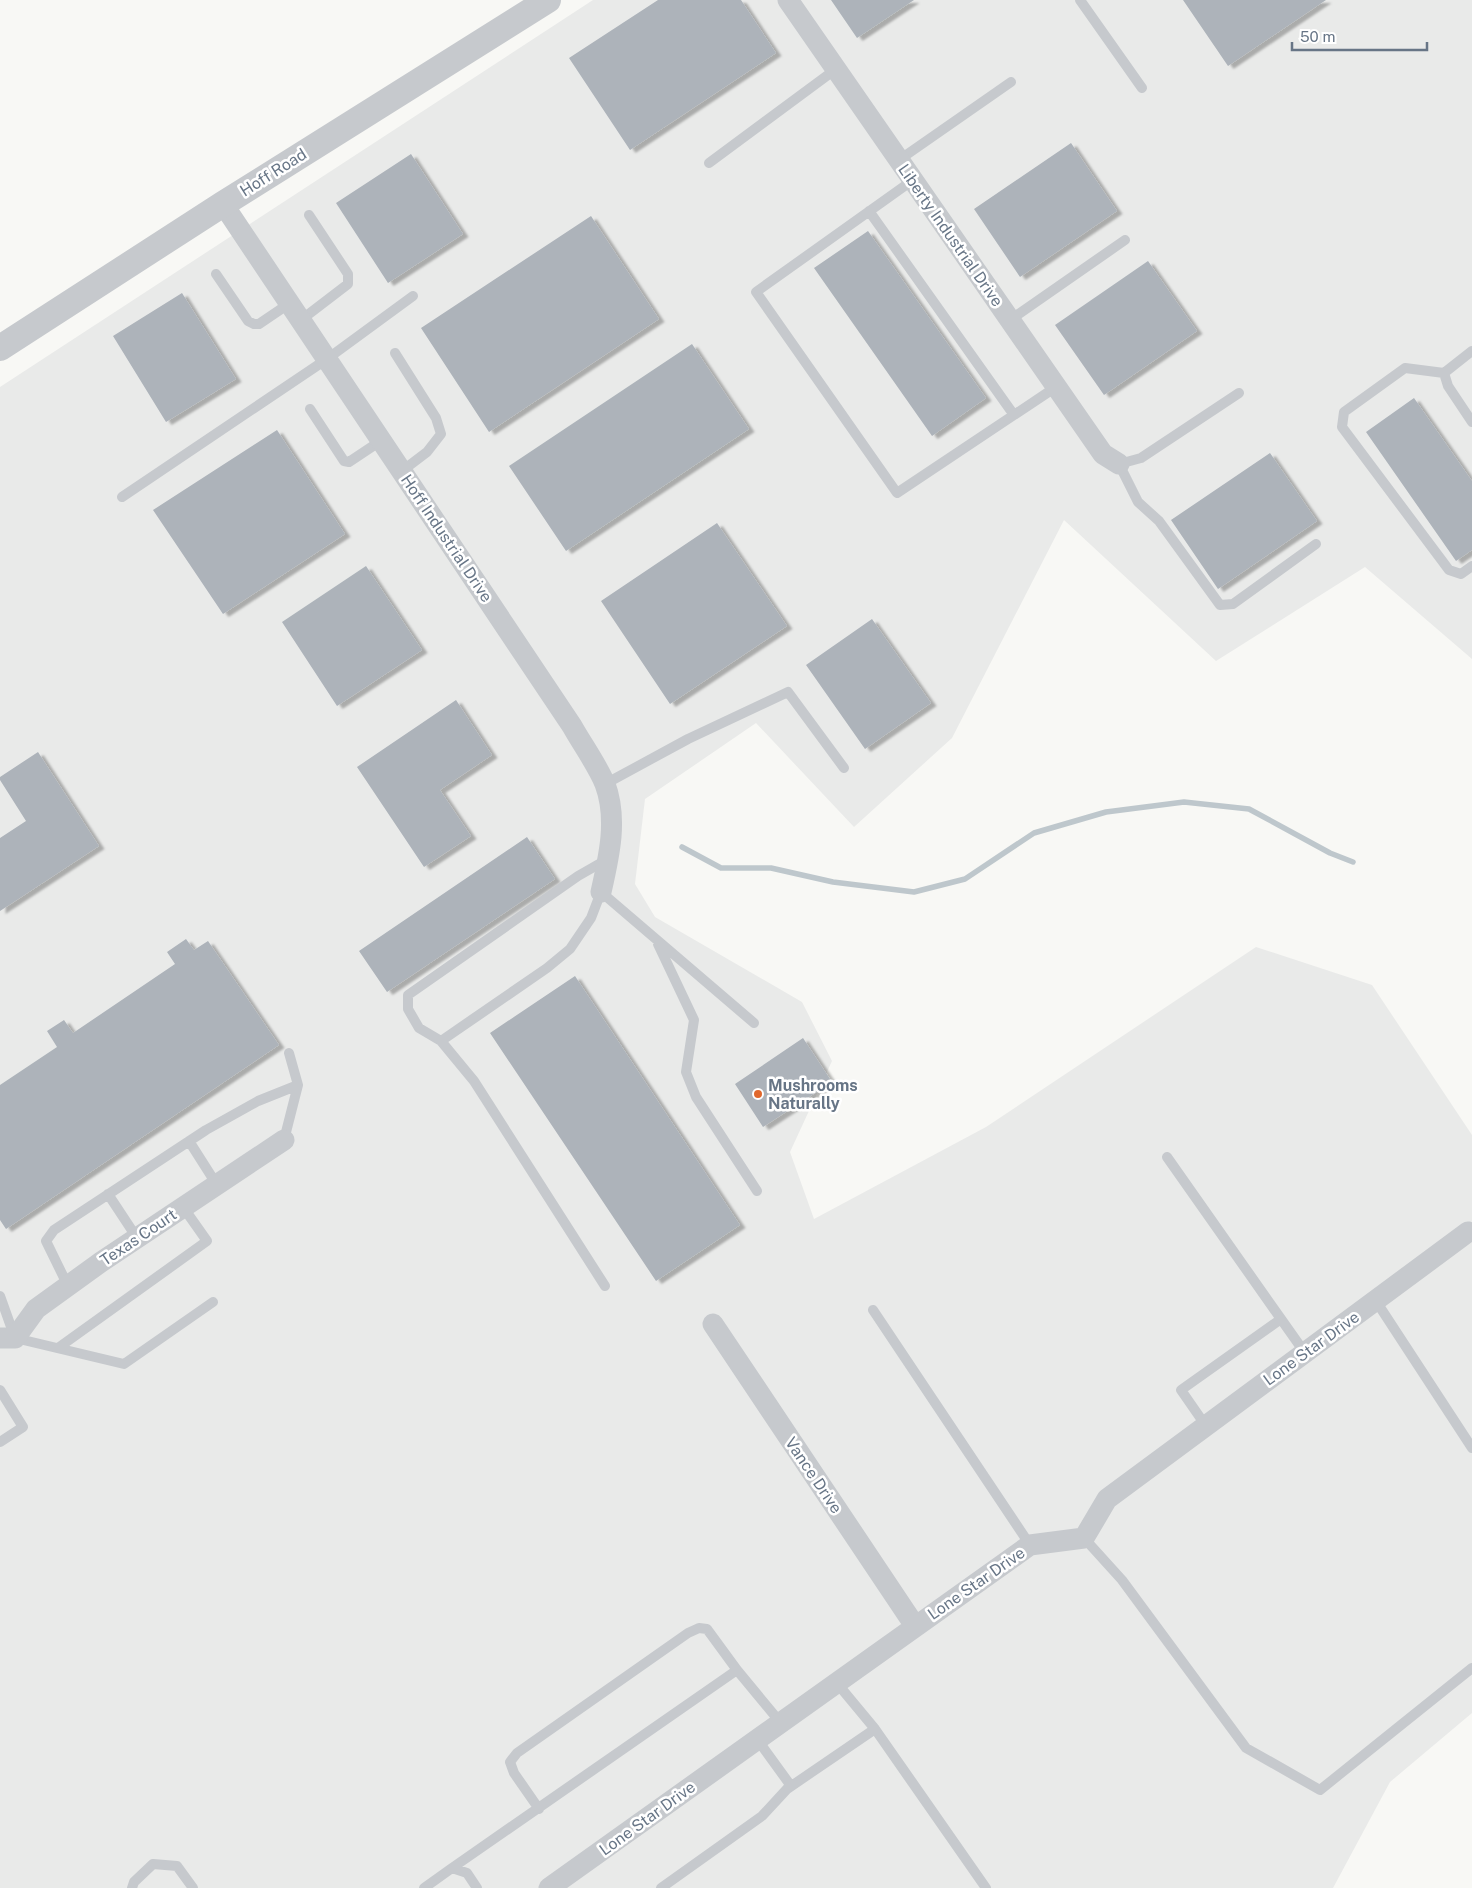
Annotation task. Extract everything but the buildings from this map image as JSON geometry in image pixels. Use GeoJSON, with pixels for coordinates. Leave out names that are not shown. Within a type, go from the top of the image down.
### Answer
{"type":"FeatureCollection","features":[{"type":"Feature","properties":{"kind":"street","name":"Hoff Road"},"geometry":{"type":"LineString","coordinates":[[0,348],[223,204],[548,0]]}},
{"type":"Feature","properties":{"kind":"street","name":"Liberty Industrial Drive"},"geometry":{"type":"LineString","coordinates":[[788,0],[1103,454],[1119,464]]}},
{"type":"Feature","properties":{"kind":"street","name":"Hoff Industrial Drive"},"geometry":{"type":"LineString","coordinates":[[223,204],[572,726],[605,784],[612,815],[608,858],[601,892]]}},
{"type":"Feature","properties":{"kind":"street","name":"Texas Court"},"geometry":{"type":"LineString","coordinates":[[7,1338],[36,1309],[68,1286],[284,1140]]}},
{"type":"Feature","properties":{"kind":"street","name":"Lone Star Drive"},"geometry":{"type":"LineString","coordinates":[[549,1888],[1030,1545],[1084,1538],[1106,1499],[1468,1232]]}},
{"type":"Feature","properties":{"kind":"street","name":"Vance Drive"},"geometry":{"type":"LineString","coordinates":[[712,1324],[915,1626]]}},
{"type":"Feature","properties":{"kind":"lane"},"geometry":{"type":"LineString","coordinates":[[1080,0],[1142,88]]}},
{"type":"Feature","properties":{"kind":"lane"},"geometry":{"type":"LineString","coordinates":[[709,163],[836,69]]}},
{"type":"Feature","properties":{"kind":"lane"},"geometry":{"type":"LineString","coordinates":[[899,160],[1011,82]]}},
{"type":"Feature","properties":{"kind":"lane"},"geometry":{"type":"LineString","coordinates":[[913,180],[756,292],[897,493],[1056,387]]}},
{"type":"Feature","properties":{"kind":"lane"},"geometry":{"type":"LineString","coordinates":[[869,211],[1014,415]]}},
{"type":"Feature","properties":{"kind":"lane"},"geometry":{"type":"LineString","coordinates":[[216,274],[248,321],[254,324],[295,312],[348,284],[348,274],[309,215]]}},
{"type":"Feature","properties":{"kind":"lane"},"geometry":{"type":"LineString","coordinates":[[1010,320],[1124,240]]}},
{"type":"Feature","properties":{"kind":"lane"},"geometry":{"type":"LineString","coordinates":[[122,497],[327,359],[413,296]]}},
{"type":"Feature","properties":{"kind":"lane"},"geometry":{"type":"LineString","coordinates":[[1472,351],[1444,373],[1405,368],[1344,412],[1342,427],[1449,570],[1461,574],[1472,566]]}},
{"type":"Feature","properties":{"kind":"lane"},"geometry":{"type":"LineString","coordinates":[[395,353],[436,418],[441,434],[427,452],[402,471]]}},
{"type":"Feature","properties":{"kind":"lane"},"geometry":{"type":"LineString","coordinates":[[1444,373],[1448,386],[1472,422]]}},
{"type":"Feature","properties":{"kind":"lane"},"geometry":{"type":"LineString","coordinates":[[1238,392],[1141,458],[1119,464],[1138,502],[1159,521],[1220,605],[1232,604],[1316,544]]}},
{"type":"Feature","properties":{"kind":"lane"},"geometry":{"type":"LineString","coordinates":[[310,409],[344,461],[349,462],[382,440]]}},
{"type":"Feature","properties":{"kind":"lane"},"geometry":{"type":"LineString","coordinates":[[605,784],[688,738],[788,692],[844,768]]}},
{"type":"Feature","properties":{"kind":"lane"},"geometry":{"type":"LineString","coordinates":[[605,1286],[474,1081],[441,1042],[419,1028],[408,1010],[408,995],[578,876],[608,858]]}},
{"type":"Feature","properties":{"kind":"lane"},"geometry":{"type":"LineString","coordinates":[[441,1042],[547,968],[570,949],[591,918],[601,892],[754,1023]]}},
{"type":"Feature","properties":{"kind":"lane"},"geometry":{"type":"LineString","coordinates":[[655,938],[694,1020],[686,1072],[696,1096],[758,1191]]}},
{"type":"Feature","properties":{"kind":"lane"},"geometry":{"type":"LineString","coordinates":[[284,1140],[298,1085],[290,1052]]}},
{"type":"Feature","properties":{"kind":"lane"},"geometry":{"type":"LineString","coordinates":[[68,1286],[46,1240],[54,1230],[189,1141],[258,1101],[298,1085]]}},
{"type":"Feature","properties":{"kind":"lane"},"geometry":{"type":"LineString","coordinates":[[189,1141],[217,1185]]}},
{"type":"Feature","properties":{"kind":"lane"},"geometry":{"type":"LineString","coordinates":[[1167,1157],[1305,1353]]}},
{"type":"Feature","properties":{"kind":"lane"},"geometry":{"type":"LineString","coordinates":[[108,1194],[137,1238]]}},
{"type":"Feature","properties":{"kind":"lane"},"geometry":{"type":"LineString","coordinates":[[58,1348],[207,1241],[183,1207]]}},
{"type":"Feature","properties":{"kind":"lane"},"geometry":{"type":"LineString","coordinates":[[0,1296],[7,1338],[124,1364],[213,1302]]}},
{"type":"Feature","properties":{"kind":"lane"},"geometry":{"type":"LineString","coordinates":[[1376,1301],[1472,1448]]}},
{"type":"Feature","properties":{"kind":"lane"},"geometry":{"type":"LineString","coordinates":[[873,1310],[1030,1545]]}},
{"type":"Feature","properties":{"kind":"lane"},"geometry":{"type":"LineString","coordinates":[[1206,1426],[1181,1390],[1281,1320]]}},
{"type":"Feature","properties":{"kind":"lane"},"geometry":{"type":"LineString","coordinates":[[0,1390],[23,1427],[0,1442]]}},
{"type":"Feature","properties":{"kind":"lane"},"geometry":{"type":"LineString","coordinates":[[1084,1538],[1122,1580],[1246,1748],[1320,1790],[1472,1668]]}},
{"type":"Feature","properties":{"kind":"lane"},"geometry":{"type":"LineString","coordinates":[[539,1809],[514,1773],[510,1762],[517,1754],[688,1633],[699,1628],[707,1629],[737,1670],[780,1722]]}},
{"type":"Feature","properties":{"kind":"lane"},"geometry":{"type":"LineString","coordinates":[[424,1888],[737,1670]]}},
{"type":"Feature","properties":{"kind":"lane"},"geometry":{"type":"LineString","coordinates":[[836,1682],[875,1728],[986,1888]]}},
{"type":"Feature","properties":{"kind":"lane"},"geometry":{"type":"LineString","coordinates":[[661,1888],[762,1816],[791,1786],[875,1728]]}},
{"type":"Feature","properties":{"kind":"lane"},"geometry":{"type":"LineString","coordinates":[[757,1739],[791,1786]]}},
{"type":"Feature","properties":{"kind":"lane"},"geometry":{"type":"LineString","coordinates":[[132,1888],[134,1882],[153,1864],[177,1866],[193,1888]]}},
{"type":"Feature","properties":{"kind":"lane"},"geometry":{"type":"LineString","coordinates":[[452,1868],[467,1873],[478,1888]]}},
{"type":"Feature","properties":{"kind":"shaded area"},"geometry":{"type":"Polygon","coordinates":[[[593,0],[1472,0],[1472,659],[1365,567],[1216,661],[1064,520],[952,738],[854,827],[756,723],[645,799],[635,884],[655,917],[802,1002],[832,1061],[790,1152],[814,1219],[986,1127],[1256,947],[1372,985],[1472,1135],[1472,1713],[1390,1782],[1333,1888],[0,1888],[0,387],[593,0]]]}},
{"type":"Feature","properties":{"kind":"waterway"},"geometry":{"type":"LineString","coordinates":[[682,847],[721,868],[771,868],[833,882],[914,892],[965,879],[1034,833],[1106,812],[1184,802],[1249,809],[1330,853],[1353,862]]}},
{"type":"Feature","properties":{"kind":"place","name":"Mushrooms Naturally"},"geometry":{"type":"Point","coordinates":[758,1094]}}]}
